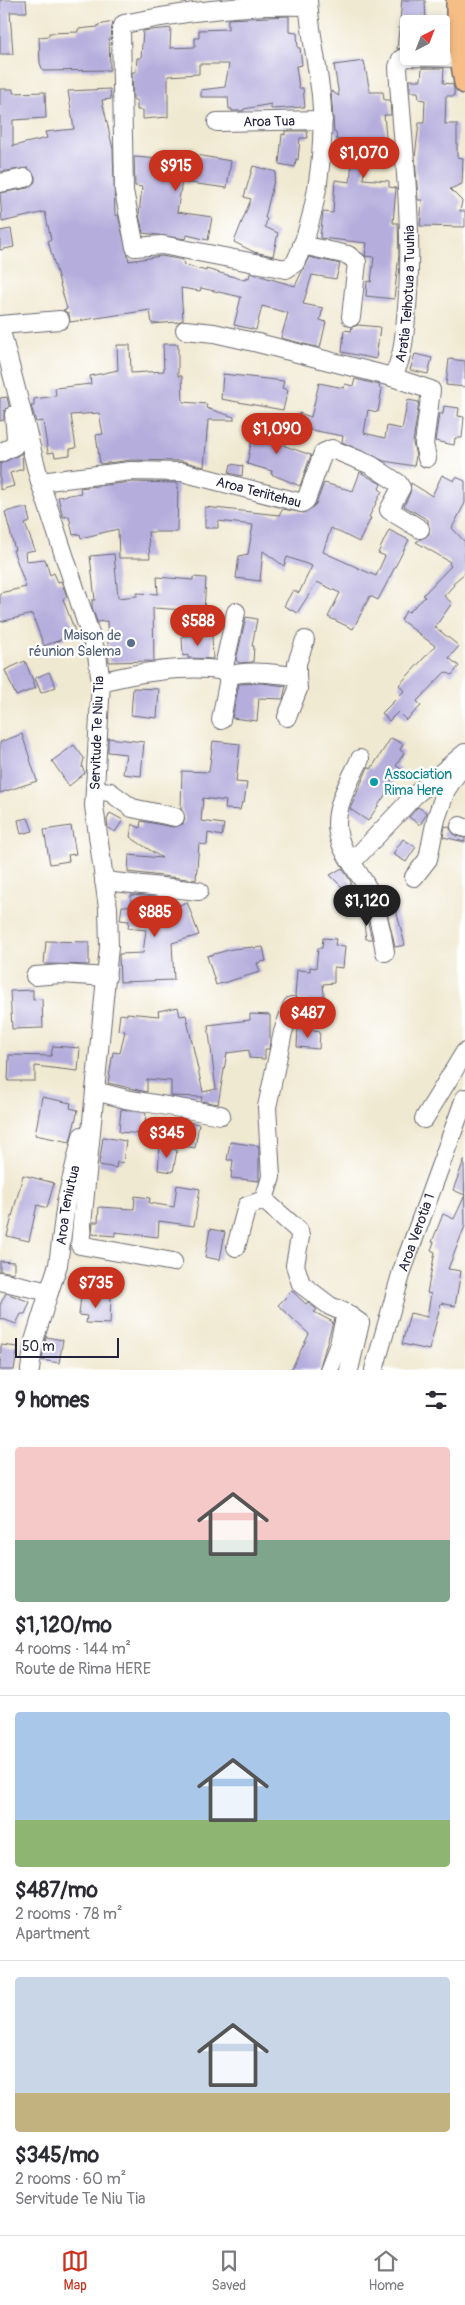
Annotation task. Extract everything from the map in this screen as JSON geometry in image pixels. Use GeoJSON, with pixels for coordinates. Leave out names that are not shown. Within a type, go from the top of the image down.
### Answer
{"type":"FeatureCollection","features":[{"type":"Feature","properties":{"kind":"main road"},"geometry":{"type":"LineString","coordinates":[[457,0],[457,34],[465,83]]}},
{"type":"Feature","properties":{"kind":"street"},"geometry":{"type":"LineString","coordinates":[[308,3],[323,120],[317,181],[302,245],[295,264],[286,270],[162,245],[135,247],[124,191],[121,30],[124,24],[229,8],[308,3]]}},
{"type":"Feature","properties":{"kind":"street","name":"Aratia Teihotua a Tuuhia"},"geometry":{"type":"LineString","coordinates":[[185,330],[214,333],[392,377],[402,352],[410,275],[410,215],[398,67],[401,59],[406,57],[461,58]]}},
{"type":"Feature","properties":{"kind":"street","name":"Aroa Tua"},"geometry":{"type":"LineString","coordinates":[[217,122],[323,120]]}},
{"type":"Feature","properties":{"kind":"street"},"geometry":{"type":"LineString","coordinates":[[0,184],[25,178]]}},
{"type":"Feature","properties":{"kind":"street"},"geometry":{"type":"LineString","coordinates":[[302,245],[348,255],[356,262],[351,317]]}},
{"type":"Feature","properties":{"kind":"street"},"geometry":{"type":"LineString","coordinates":[[0,326],[60,320]]}},
{"type":"Feature","properties":{"kind":"street","name":"Servitude Te Niu Tia"},"geometry":{"type":"LineString","coordinates":[[0,326],[40,482],[91,635],[101,682],[94,806],[104,880],[109,940],[107,977],[80,1245],[173,1262]]}},
{"type":"Feature","properties":{"kind":"street"},"geometry":{"type":"LineString","coordinates":[[392,377],[431,390],[424,444],[427,458]]}},
{"type":"Feature","properties":{"kind":"street"},"geometry":{"type":"LineString","coordinates":[[0,453],[14,446],[13,418],[19,405]]}},
{"type":"Feature","properties":{"kind":"street","name":"Aroa Teriitehau"},"geometry":{"type":"LineString","coordinates":[[40,482],[131,470],[182,472],[302,503],[306,500],[323,453],[332,449],[371,465],[398,484],[401,488],[389,510],[420,529]]}},
{"type":"Feature","properties":{"kind":"street"},"geometry":{"type":"LineString","coordinates":[[225,674],[236,612]]}},
{"type":"Feature","properties":{"kind":"street"},"geometry":{"type":"LineString","coordinates":[[287,717],[294,704],[298,689],[297,663],[305,640]]}},
{"type":"Feature","properties":{"kind":"street"},"geometry":{"type":"LineString","coordinates":[[101,682],[142,674],[204,669],[225,674],[265,673],[297,676]]}},
{"type":"Feature","properties":{"kind":"street"},"geometry":{"type":"LineString","coordinates":[[222,720],[229,678],[225,674]]}},
{"type":"Feature","properties":{"kind":"street"},"geometry":{"type":"LineString","coordinates":[[352,862],[415,795],[465,753]]}},
{"type":"Feature","properties":{"kind":"street"},"geometry":{"type":"LineString","coordinates":[[360,759],[343,796],[337,824],[339,838],[369,891],[382,930],[385,952]]}},
{"type":"Feature","properties":{"kind":"street"},"geometry":{"type":"LineString","coordinates":[[414,877],[428,859],[436,819],[446,790],[465,766]]}},
{"type":"Feature","properties":{"kind":"street"},"geometry":{"type":"LineString","coordinates":[[95,790],[110,792],[132,808],[175,816]]}},
{"type":"Feature","properties":{"kind":"street"},"geometry":{"type":"LineString","coordinates":[[104,880],[199,891]]}},
{"type":"Feature","properties":{"kind":"street"},"geometry":{"type":"LineString","coordinates":[[35,976],[61,974],[107,977]]}},
{"type":"Feature","properties":{"kind":"street"},"geometry":{"type":"LineString","coordinates":[[264,1200],[271,1177],[267,1107],[283,1032],[292,1006]]}},
{"type":"Feature","properties":{"kind":"street"},"geometry":{"type":"LineString","coordinates":[[424,1119],[465,1052]]}},
{"type":"Feature","properties":{"kind":"street"},"geometry":{"type":"LineString","coordinates":[[95,1091],[126,1099],[221,1115]]}},
{"type":"Feature","properties":{"kind":"street","name":"Aroa Verotia 1"},"geometry":{"type":"LineString","coordinates":[[374,1370],[408,1254],[465,1098]]}},
{"type":"Feature","properties":{"kind":"street","name":"Aroa Teniutua"},"geometry":{"type":"LineString","coordinates":[[30,1370],[34,1341],[58,1265],[66,1202],[79,1143],[84,1131],[92,1121]]}},
{"type":"Feature","properties":{"kind":"street"},"geometry":{"type":"LineString","coordinates":[[236,1247],[247,1206],[264,1200]]}},
{"type":"Feature","properties":{"kind":"street"},"geometry":{"type":"LineString","coordinates":[[264,1200],[299,1231],[300,1237],[296,1265],[301,1284],[330,1306],[346,1313],[360,1323],[349,1370]]}},
{"type":"Feature","properties":{"kind":"street"},"geometry":{"type":"LineString","coordinates":[[0,1281],[49,1292]]}},
{"type":"Feature","properties":{"kind":"street"},"geometry":{"type":"LineString","coordinates":[[328,1370],[339,1344],[346,1313]]}},
{"type":"Feature","properties":{"kind":"building"},"geometry":{"type":"Polygon","coordinates":[[[0,0],[26,0],[27,12],[10,12],[13,54],[0,54],[0,0]]]}},
{"type":"Feature","properties":{"kind":"building"},"geometry":{"type":"Polygon","coordinates":[[[402,0],[425,0],[426,15],[400,15],[402,0]]]}},
{"type":"Feature","properties":{"kind":"building"},"geometry":{"type":"Polygon","coordinates":[[[289,16],[289,32],[297,33],[298,48],[300,48],[302,65],[296,66],[299,88],[303,88],[305,107],[271,109],[271,104],[244,109],[243,111],[232,111],[232,109],[229,109],[228,97],[201,97],[201,90],[225,87],[229,64],[199,64],[199,74],[168,76],[168,117],[143,119],[143,110],[137,110],[137,100],[133,100],[132,72],[136,72],[137,58],[141,58],[143,31],[171,28],[170,48],[195,47],[195,38],[199,38],[199,30],[228,29],[228,19],[289,16]]]}},
{"type":"Feature","properties":{"kind":"building"},"geometry":{"type":"Polygon","coordinates":[[[400,20],[400,48],[397,49],[400,20]]]}},
{"type":"Feature","properties":{"kind":"building"},"geometry":{"type":"Polygon","coordinates":[[[113,22],[111,39],[109,39],[110,70],[43,71],[40,63],[39,37],[49,36],[49,33],[78,32],[78,29],[98,27],[98,25],[113,22]]]}},
{"type":"Feature","properties":{"kind":"building"},"geometry":{"type":"Polygon","coordinates":[[[364,61],[370,92],[383,92],[384,100],[390,100],[391,115],[384,115],[387,148],[379,148],[379,155],[366,156],[363,179],[389,181],[389,187],[396,188],[393,223],[398,223],[399,255],[394,299],[366,296],[367,281],[371,282],[374,257],[365,256],[367,243],[320,238],[323,212],[333,213],[335,180],[350,182],[353,149],[348,149],[348,140],[337,140],[336,133],[334,132],[331,91],[339,96],[334,65],[364,61]]]}},
{"type":"Feature","properties":{"kind":"building"},"geometry":{"type":"Polygon","coordinates":[[[422,68],[444,68],[443,83],[452,84],[454,88],[454,96],[446,96],[445,124],[457,124],[457,157],[463,158],[462,184],[450,189],[462,201],[460,211],[465,211],[465,227],[420,226],[422,200],[418,200],[415,157],[419,123],[424,123],[425,100],[419,99],[418,92],[410,92],[410,80],[421,80],[422,68]]]}},
{"type":"Feature","properties":{"kind":"building"},"geometry":{"type":"Polygon","coordinates":[[[0,89],[13,89],[13,93],[45,92],[46,118],[13,120],[13,146],[47,138],[45,132],[74,129],[68,91],[110,89],[111,99],[102,100],[113,149],[115,215],[118,215],[129,261],[161,256],[183,260],[184,265],[245,280],[246,277],[249,278],[250,273],[295,286],[309,257],[340,264],[336,279],[312,275],[303,304],[323,308],[320,320],[326,322],[320,348],[281,338],[288,313],[262,306],[256,330],[234,325],[241,297],[201,288],[200,291],[181,288],[183,320],[178,322],[152,324],[150,310],[70,322],[69,314],[63,310],[67,309],[48,241],[51,240],[45,212],[2,222],[0,193],[28,188],[35,182],[35,176],[28,168],[0,172],[0,89]]]}},
{"type":"Feature","properties":{"kind":"building"},"geometry":{"type":"Polygon","coordinates":[[[285,131],[307,131],[308,138],[300,138],[298,160],[296,159],[295,167],[279,164],[282,134],[285,135],[285,131]]]}},
{"type":"Feature","properties":{"kind":"building"},"geometry":{"type":"Polygon","coordinates":[[[179,152],[231,161],[227,188],[182,182],[177,212],[212,217],[208,240],[187,235],[186,239],[143,233],[139,214],[142,187],[135,186],[134,157],[160,159],[161,153],[178,155],[179,152]]]}},
{"type":"Feature","properties":{"kind":"building"},"geometry":{"type":"Polygon","coordinates":[[[253,166],[276,172],[265,218],[267,219],[265,227],[278,233],[273,256],[254,252],[234,242],[251,199],[244,197],[253,166]]]}},
{"type":"Feature","properties":{"kind":"building"},"geometry":{"type":"Polygon","coordinates":[[[11,229],[14,247],[0,250],[0,231],[11,229]]]}},
{"type":"Feature","properties":{"kind":"building"},"geometry":{"type":"Polygon","coordinates":[[[358,325],[380,327],[376,359],[342,352],[344,330],[351,331],[352,327],[358,325]]]}},
{"type":"Feature","properties":{"kind":"building"},"geometry":{"type":"Polygon","coordinates":[[[163,344],[178,344],[178,376],[182,376],[183,402],[207,404],[206,408],[234,417],[234,420],[208,420],[204,467],[182,461],[131,460],[100,464],[96,435],[103,434],[99,413],[71,415],[76,448],[70,449],[70,455],[55,457],[54,452],[48,453],[43,421],[36,422],[31,406],[34,406],[34,399],[56,396],[55,388],[91,384],[90,376],[118,370],[117,345],[130,345],[131,373],[164,371],[163,344]]]}},
{"type":"Feature","properties":{"kind":"building"},"geometry":{"type":"Polygon","coordinates":[[[415,354],[432,358],[428,374],[410,370],[415,354]]]}},
{"type":"Feature","properties":{"kind":"building"},"geometry":{"type":"Polygon","coordinates":[[[449,359],[465,361],[465,387],[446,385],[449,359]]]}},
{"type":"Feature","properties":{"kind":"building"},"geometry":{"type":"Polygon","coordinates":[[[223,374],[284,381],[282,388],[288,390],[283,410],[221,399],[223,374]]]}},
{"type":"Feature","properties":{"kind":"building"},"geometry":{"type":"Polygon","coordinates":[[[355,379],[380,385],[379,388],[382,389],[378,412],[368,410],[364,433],[385,438],[387,426],[402,429],[408,400],[419,402],[413,443],[416,456],[414,466],[384,461],[342,442],[343,436],[295,427],[299,413],[311,417],[319,383],[344,388],[345,384],[353,386],[355,379]]]}},
{"type":"Feature","properties":{"kind":"building"},"geometry":{"type":"Polygon","coordinates":[[[7,397],[9,406],[4,411],[4,420],[0,421],[0,398],[7,397]]]}},
{"type":"Feature","properties":{"kind":"building"},"geometry":{"type":"Polygon","coordinates":[[[444,406],[459,408],[458,416],[464,417],[462,438],[455,438],[454,445],[435,441],[439,414],[443,414],[444,406]]]}},
{"type":"Feature","properties":{"kind":"building"},"geometry":{"type":"Polygon","coordinates":[[[255,424],[289,434],[285,446],[311,455],[300,486],[271,474],[272,471],[247,464],[255,424]]]}},
{"type":"Feature","properties":{"kind":"building"},"geometry":{"type":"Polygon","coordinates":[[[22,453],[23,469],[10,473],[14,486],[0,490],[0,464],[22,453]]]}},
{"type":"Feature","properties":{"kind":"building"},"geometry":{"type":"Polygon","coordinates":[[[231,464],[243,466],[242,476],[229,473],[231,464]]]}},
{"type":"Feature","properties":{"kind":"building"},"geometry":{"type":"Polygon","coordinates":[[[360,472],[381,484],[379,489],[382,491],[369,517],[371,518],[359,542],[331,528],[323,552],[376,576],[385,556],[378,553],[389,530],[409,540],[378,600],[370,596],[353,629],[328,617],[340,593],[317,582],[297,613],[284,606],[293,590],[299,593],[312,566],[287,557],[284,566],[263,551],[260,581],[236,578],[239,556],[248,554],[253,525],[218,521],[218,528],[205,528],[205,507],[279,515],[283,509],[304,513],[316,504],[324,483],[353,491],[360,472]]]}},
{"type":"Feature","properties":{"kind":"building"},"geometry":{"type":"Polygon","coordinates":[[[442,475],[454,481],[456,477],[465,481],[465,503],[452,528],[465,542],[465,573],[453,583],[454,585],[444,596],[452,603],[435,627],[459,646],[449,658],[459,666],[452,675],[445,672],[417,701],[421,706],[406,720],[398,712],[389,721],[382,713],[404,691],[399,685],[435,646],[401,620],[406,611],[409,612],[425,597],[423,595],[451,566],[450,562],[416,542],[429,534],[428,520],[404,506],[410,493],[411,483],[432,496],[442,475]]]}},
{"type":"Feature","properties":{"kind":"building"},"geometry":{"type":"Polygon","coordinates":[[[132,482],[178,483],[177,532],[148,532],[150,558],[119,558],[118,529],[81,538],[80,534],[73,535],[69,516],[63,517],[58,497],[81,493],[80,488],[132,482]]]}},
{"type":"Feature","properties":{"kind":"building"},"geometry":{"type":"Polygon","coordinates":[[[27,508],[30,522],[25,524],[35,550],[25,552],[26,561],[45,559],[50,575],[54,573],[58,582],[61,581],[67,597],[63,599],[76,634],[44,646],[32,614],[0,622],[0,593],[26,587],[13,550],[15,550],[5,512],[27,508]]]}},
{"type":"Feature","properties":{"kind":"building"},"geometry":{"type":"Polygon","coordinates":[[[114,554],[118,598],[137,596],[137,593],[158,594],[157,577],[193,580],[193,577],[206,578],[204,611],[153,608],[154,661],[109,662],[107,621],[97,622],[92,607],[92,600],[95,600],[90,556],[114,554]]]}},
{"type":"Feature","properties":{"kind":"building"},"geometry":{"type":"Polygon","coordinates":[[[246,617],[257,619],[252,646],[254,646],[253,662],[239,663],[236,660],[246,617]]]}},
{"type":"Feature","properties":{"kind":"building"},"geometry":{"type":"Polygon","coordinates":[[[212,635],[213,659],[183,656],[182,636],[212,635]]]}},
{"type":"Feature","properties":{"kind":"building"},"geometry":{"type":"Polygon","coordinates":[[[25,661],[36,688],[16,696],[5,670],[25,661]]]}},
{"type":"Feature","properties":{"kind":"building"},"geometry":{"type":"Polygon","coordinates":[[[49,672],[56,687],[41,693],[35,678],[49,672]]]}},
{"type":"Feature","properties":{"kind":"building"},"geometry":{"type":"Polygon","coordinates":[[[261,683],[286,686],[283,699],[259,698],[257,721],[232,718],[239,684],[261,683]]]}},
{"type":"Feature","properties":{"kind":"building"},"geometry":{"type":"Polygon","coordinates":[[[133,688],[159,689],[157,718],[131,715],[133,688]]]}},
{"type":"Feature","properties":{"kind":"building"},"geometry":{"type":"Polygon","coordinates":[[[22,734],[37,781],[0,793],[0,742],[22,734]]]}},
{"type":"Feature","properties":{"kind":"building"},"geometry":{"type":"Polygon","coordinates":[[[108,738],[144,742],[141,776],[123,774],[126,754],[108,752],[108,738]]]}},
{"type":"Feature","properties":{"kind":"building","name":"Association Rima Here"},"geometry":{"type":"Polygon","coordinates":[[[391,738],[403,744],[400,750],[404,753],[396,766],[400,768],[391,781],[393,783],[368,821],[350,809],[368,767],[371,769],[391,738]]]}},
{"type":"Feature","properties":{"kind":"building"},"geometry":{"type":"Polygon","coordinates":[[[213,741],[240,744],[236,782],[247,783],[244,803],[242,802],[240,810],[225,809],[226,801],[203,798],[201,821],[224,824],[222,836],[208,833],[207,845],[199,844],[196,880],[128,872],[129,855],[162,858],[130,837],[132,824],[140,828],[141,821],[173,827],[183,824],[185,819],[181,808],[182,771],[209,772],[213,741]]]}},
{"type":"Feature","properties":{"kind":"building"},"geometry":{"type":"Polygon","coordinates":[[[74,745],[84,758],[82,767],[85,773],[69,786],[52,761],[74,745]]]}},
{"type":"Feature","properties":{"kind":"building"},"geometry":{"type":"Polygon","coordinates":[[[418,807],[427,813],[420,825],[409,817],[418,807]]]}},
{"type":"Feature","properties":{"kind":"building"},"geometry":{"type":"Polygon","coordinates":[[[110,813],[123,820],[115,832],[108,828],[107,820],[110,813]]]}},
{"type":"Feature","properties":{"kind":"building"},"geometry":{"type":"Polygon","coordinates":[[[28,818],[33,831],[21,834],[18,820],[28,818]]]}},
{"type":"Feature","properties":{"kind":"building"},"geometry":{"type":"Polygon","coordinates":[[[71,826],[76,854],[68,855],[69,861],[50,864],[44,830],[71,826]]]}},
{"type":"Feature","properties":{"kind":"building"},"geometry":{"type":"Polygon","coordinates":[[[445,826],[449,827],[456,836],[465,838],[465,842],[443,837],[445,826]]]}},
{"type":"Feature","properties":{"kind":"building"},"geometry":{"type":"Polygon","coordinates":[[[403,839],[416,847],[406,862],[393,854],[403,839]]]}},
{"type":"Feature","properties":{"kind":"building"},"geometry":{"type":"Polygon","coordinates":[[[342,868],[351,882],[350,895],[330,875],[342,868]]]}},
{"type":"Feature","properties":{"kind":"building"},"geometry":{"type":"Polygon","coordinates":[[[131,895],[165,898],[164,911],[187,902],[199,935],[172,943],[174,980],[120,982],[119,954],[143,953],[146,930],[128,928],[129,921],[120,920],[122,906],[130,906],[131,895]]]}},
{"type":"Feature","properties":{"kind":"building"},"geometry":{"type":"Polygon","coordinates":[[[393,898],[405,945],[395,947],[384,900],[393,898]]]}},
{"type":"Feature","properties":{"kind":"building"},"geometry":{"type":"Polygon","coordinates":[[[362,906],[366,915],[372,939],[366,939],[362,906]]]}},
{"type":"Feature","properties":{"kind":"building"},"geometry":{"type":"Polygon","coordinates":[[[323,938],[336,939],[335,945],[345,946],[343,968],[334,967],[334,983],[323,984],[325,1006],[310,1006],[310,1001],[301,1001],[295,996],[297,970],[310,971],[310,967],[316,968],[318,948],[322,948],[323,938]]]}},
{"type":"Feature","properties":{"kind":"building"},"geometry":{"type":"Polygon","coordinates":[[[46,941],[89,942],[89,965],[44,964],[46,941]]]}},
{"type":"Feature","properties":{"kind":"building"},"geometry":{"type":"Polygon","coordinates":[[[263,947],[266,961],[257,963],[260,972],[216,985],[207,956],[232,949],[263,947]]]}},
{"type":"Feature","properties":{"kind":"building"},"geometry":{"type":"Polygon","coordinates":[[[33,990],[33,1000],[42,999],[43,1028],[12,1029],[10,991],[33,990]]]}},
{"type":"Feature","properties":{"kind":"building"},"geometry":{"type":"Polygon","coordinates":[[[178,1007],[180,1016],[186,1015],[203,1092],[216,1089],[208,1025],[250,1020],[250,1014],[270,1015],[270,1041],[269,1049],[265,1049],[265,1059],[249,1058],[249,1050],[227,1053],[218,1104],[201,1101],[202,1097],[171,1096],[171,1081],[147,1079],[147,1092],[108,1083],[113,1052],[120,1053],[125,1031],[118,1030],[120,1014],[159,1016],[158,1011],[178,1007]]]}},
{"type":"Feature","properties":{"kind":"building"},"geometry":{"type":"Polygon","coordinates":[[[298,1028],[320,1031],[319,1049],[297,1047],[298,1028]]]}},
{"type":"Feature","properties":{"kind":"building"},"geometry":{"type":"Polygon","coordinates":[[[53,1046],[80,1048],[78,1071],[35,1066],[35,1081],[8,1081],[9,1055],[51,1056],[53,1046]]]}},
{"type":"Feature","properties":{"kind":"building"},"geometry":{"type":"Polygon","coordinates":[[[42,1097],[71,1103],[70,1108],[78,1110],[70,1142],[35,1135],[42,1097]]]}},
{"type":"Feature","properties":{"kind":"building"},"geometry":{"type":"Polygon","coordinates":[[[121,1109],[146,1113],[144,1134],[119,1132],[121,1109]]]}},
{"type":"Feature","properties":{"kind":"building"},"geometry":{"type":"Polygon","coordinates":[[[183,1121],[199,1124],[195,1148],[172,1144],[175,1127],[181,1129],[183,1121]]]}},
{"type":"Feature","properties":{"kind":"building"},"geometry":{"type":"Polygon","coordinates":[[[103,1137],[126,1141],[123,1163],[117,1162],[116,1168],[99,1165],[103,1137]]]}},
{"type":"Feature","properties":{"kind":"building"},"geometry":{"type":"Polygon","coordinates":[[[230,1142],[259,1146],[259,1181],[231,1178],[233,1160],[227,1160],[230,1142]]]}},
{"type":"Feature","properties":{"kind":"building"},"geometry":{"type":"Polygon","coordinates":[[[160,1147],[177,1150],[173,1172],[158,1170],[160,1147]]]}},
{"type":"Feature","properties":{"kind":"building"},"geometry":{"type":"Polygon","coordinates":[[[464,1160],[465,1195],[453,1190],[464,1160]]]}},
{"type":"Feature","properties":{"kind":"building"},"geometry":{"type":"Polygon","coordinates":[[[23,1175],[54,1183],[47,1208],[37,1205],[29,1241],[7,1236],[23,1175]]]}},
{"type":"Feature","properties":{"kind":"building"},"geometry":{"type":"Polygon","coordinates":[[[177,1185],[200,1189],[194,1226],[159,1221],[158,1237],[115,1232],[115,1236],[92,1234],[93,1222],[98,1222],[99,1207],[134,1209],[135,1196],[150,1198],[149,1203],[174,1207],[177,1185]]]}},
{"type":"Feature","properties":{"kind":"building"},"geometry":{"type":"Polygon","coordinates":[[[465,1196],[465,1226],[448,1269],[461,1271],[455,1306],[441,1303],[429,1350],[402,1344],[410,1313],[427,1317],[431,1294],[427,1293],[435,1252],[431,1250],[434,1242],[432,1242],[443,1214],[454,1219],[465,1196]]]}},
{"type":"Feature","properties":{"kind":"building"},"geometry":{"type":"Polygon","coordinates":[[[210,1229],[225,1232],[220,1260],[205,1257],[210,1229]]]}},
{"type":"Feature","properties":{"kind":"building"},"geometry":{"type":"Polygon","coordinates":[[[0,1261],[14,1262],[14,1273],[0,1271],[0,1261]]]}},
{"type":"Feature","properties":{"kind":"building"},"geometry":{"type":"Polygon","coordinates":[[[292,1291],[306,1304],[308,1302],[317,1310],[314,1312],[333,1322],[319,1370],[291,1370],[309,1334],[278,1305],[292,1291]]]}},
{"type":"Feature","properties":{"kind":"building"},"geometry":{"type":"Polygon","coordinates":[[[6,1293],[30,1302],[25,1314],[21,1314],[16,1324],[0,1318],[0,1305],[6,1293]]]}},
{"type":"Feature","properties":{"kind":"building"},"geometry":{"type":"Polygon","coordinates":[[[81,1295],[111,1296],[110,1324],[86,1323],[87,1316],[79,1315],[81,1295]]]}},
{"type":"Feature","properties":{"kind":"building"},"geometry":{"type":"Polygon","coordinates":[[[46,1337],[63,1340],[59,1363],[42,1360],[46,1337]]]}},
{"type":"Feature","properties":{"kind":"building"},"geometry":{"type":"Polygon","coordinates":[[[1,1345],[18,1347],[14,1370],[0,1370],[1,1345]]]}},
{"type":"Feature","properties":{"kind":"place","name":"Maison de réunion Salema"},"geometry":{"type":"Point","coordinates":[131,643]}},
{"type":"Feature","properties":{"kind":"place","name":"Association Rima Here"},"geometry":{"type":"Point","coordinates":[374,782]}}]}
